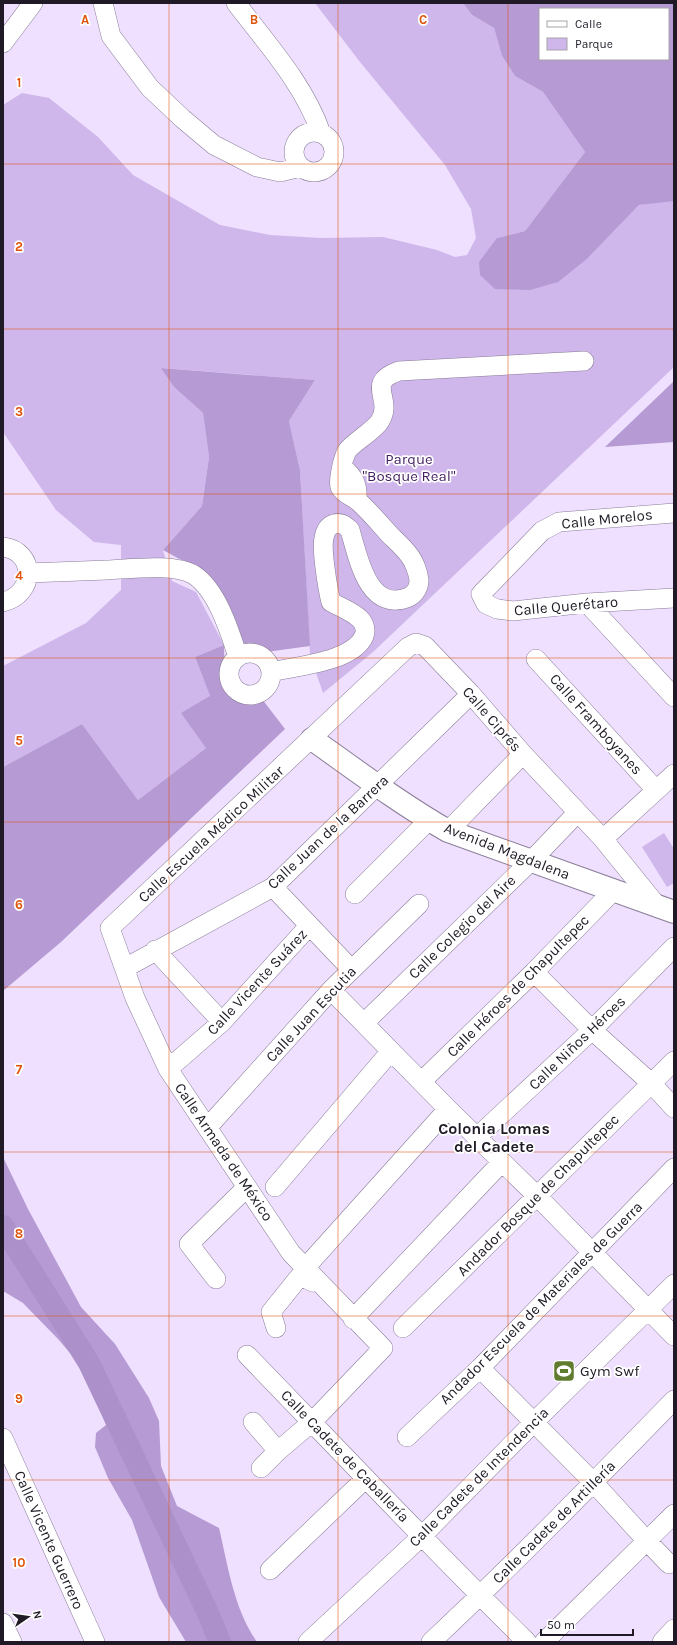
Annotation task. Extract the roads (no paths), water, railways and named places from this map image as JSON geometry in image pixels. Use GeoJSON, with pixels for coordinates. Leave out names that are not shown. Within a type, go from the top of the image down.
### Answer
{"type":"FeatureCollection","features":[{"type":"Feature","properties":{"kind":"main road","name":"Avenida Magdalena"},"geometry":{"type":"LineString","coordinates":[[312,739],[377,786],[448,831],[666,909]]}},
{"type":"Feature","properties":{"kind":"street"},"geometry":{"type":"LineString","coordinates":[[3,43],[33,3]]}},
{"type":"Feature","properties":{"kind":"street"},"geometry":{"type":"LineString","coordinates":[[103,3],[111,36],[150,88],[183,119],[214,145],[257,167],[280,172],[301,167],[313,172],[319,172],[330,165],[333,160],[334,147],[327,136],[315,132],[302,136],[297,142],[295,148],[295,155],[301,167]]}},
{"type":"Feature","properties":{"kind":"street"},"geometry":{"type":"LineString","coordinates":[[236,3],[295,80],[316,119],[321,133]]}},
{"type":"Feature","properties":{"kind":"street"},"geometry":{"type":"LineString","coordinates":[[271,672],[337,658],[352,651],[361,643],[365,634],[365,627],[362,620],[331,602],[327,588],[323,539],[326,530],[332,524],[339,523],[345,525],[350,530],[364,578],[378,594],[389,600],[401,600],[411,596],[418,589],[418,574],[409,555],[357,500],[358,491],[355,481],[350,473],[342,467],[347,451],[380,421],[384,413],[381,387],[383,379],[389,374],[399,370],[584,361]]}},
{"type":"Feature","properties":{"kind":"street","name":"Calle Morelos"},"geometry":{"type":"LineString","coordinates":[[542,531],[559,522],[674,513]]}},
{"type":"Feature","properties":{"kind":"street","name":"Calle Querétaro"},"geometry":{"type":"LineString","coordinates":[[542,531],[481,594],[486,604],[497,609],[513,611],[587,603],[674,598]]}},
{"type":"Feature","properties":{"kind":"street"},"geometry":{"type":"LineString","coordinates":[[3,546],[16,551],[22,557],[28,573],[27,582],[20,593],[10,600],[3,602]]}},
{"type":"Feature","properties":{"kind":"street"},"geometry":{"type":"LineString","coordinates":[[28,573],[142,569],[182,570],[194,575],[204,584],[214,599],[231,636],[238,657]]}},
{"type":"Feature","properties":{"kind":"street"},"geometry":{"type":"LineString","coordinates":[[587,603],[674,697]]}},
{"type":"Feature","properties":{"kind":"street","name":"Calle Ciprés"},"geometry":{"type":"LineString","coordinates":[[312,739],[408,647],[416,643],[425,646],[471,694],[523,754],[666,909]]}},
{"type":"Feature","properties":{"kind":"street"},"geometry":{"type":"LineString","coordinates":[[252,653],[265,659],[271,672],[268,686],[257,694],[244,694],[234,687],[230,674],[233,662],[238,657],[252,653]]}},
{"type":"Feature","properties":{"kind":"street","name":"Calle Framboyanes"},"geometry":{"type":"LineString","coordinates":[[536,659],[656,790]]}},
{"type":"Feature","properties":{"kind":"street","name":"Calle Juan de la Barrera"},"geometry":{"type":"LineString","coordinates":[[125,968],[273,887],[471,694]]}},
{"type":"Feature","properties":{"kind":"street","name":"Calle Escuela Médico Militar"},"geometry":{"type":"LineString","coordinates":[[110,928],[312,739]]}},
{"type":"Feature","properties":{"kind":"street"},"geometry":{"type":"LineString","coordinates":[[448,831],[523,754]]}},
{"type":"Feature","properties":{"kind":"street"},"geometry":{"type":"LineString","coordinates":[[602,839],[674,774]]}},
{"type":"Feature","properties":{"kind":"street","name":"Calle Colegio del Aire"},"geometry":{"type":"LineString","coordinates":[[364,1023],[532,860],[577,813]]}},
{"type":"Feature","properties":{"kind":"street"},"geometry":{"type":"LineString","coordinates":[[356,894],[429,820]]}},
{"type":"Feature","properties":{"kind":"street"},"geometry":{"type":"LineString","coordinates":[[273,887],[351,970]]}},
{"type":"Feature","properties":{"kind":"street","name":"Calle Héroes de Chapultepec"},"geometry":{"type":"LineString","coordinates":[[422,1081],[534,972],[613,891]]}},
{"type":"Feature","properties":{"kind":"street","name":"Calle Juan Escutia"},"geometry":{"type":"LineString","coordinates":[[203,1130],[331,990],[419,904]]}},
{"type":"Feature","properties":{"kind":"street","name":"Calle Vicente Suárez"},"geometry":{"type":"LineString","coordinates":[[168,1069],[222,1022],[309,926]]}},
{"type":"Feature","properties":{"kind":"street","name":"Calle Armada de México"},"geometry":{"type":"LineString","coordinates":[[110,928],[135,998],[168,1069],[203,1130],[220,1147],[291,1253],[382,1348],[312,1422]]}},
{"type":"Feature","properties":{"kind":"street","name":"Calle Niños Héroes"},"geometry":{"type":"LineString","coordinates":[[477,1137],[592,1030],[674,947]]}},
{"type":"Feature","properties":{"kind":"street"},"geometry":{"type":"LineString","coordinates":[[156,950],[222,1022]]}},
{"type":"Feature","properties":{"kind":"street"},"geometry":{"type":"LineString","coordinates":[[534,972],[592,1030],[651,1083],[674,1108]]}},
{"type":"Feature","properties":{"kind":"street"},"geometry":{"type":"LineString","coordinates":[[331,990],[448,1109],[537,1196],[674,1336]]}},
{"type":"Feature","properties":{"kind":"street"},"geometry":{"type":"LineString","coordinates":[[275,1187],[391,1051]]}},
{"type":"Feature","properties":{"kind":"street","name":"Andador Bosque de Chapultepec"},"geometry":{"type":"LineString","coordinates":[[403,1328],[674,1061]]}},
{"type":"Feature","properties":{"kind":"street"},"geometry":{"type":"LineString","coordinates":[[276,1328],[272,1312],[300,1276],[313,1282],[310,1274],[448,1109]]}},
{"type":"Feature","properties":{"kind":"street"},"geometry":{"type":"LineString","coordinates":[[353,1319],[502,1162]]}},
{"type":"Feature","properties":{"kind":"street","name":"Andador Escuela de Materiales de Guerra"},"geometry":{"type":"LineString","coordinates":[[406,1436],[480,1368],[674,1168]]}},
{"type":"Feature","properties":{"kind":"street"},"geometry":{"type":"LineString","coordinates":[[216,1279],[188,1244],[247,1187]]}},
{"type":"Feature","properties":{"kind":"street","name":"Calle Cadete de Intendencia"},"geometry":{"type":"LineString","coordinates":[[308,1642],[422,1536],[534,1422],[674,1284]]}},
{"type":"Feature","properties":{"kind":"street","name":"Calle Cadete de Caballería"},"geometry":{"type":"LineString","coordinates":[[247,1355],[365,1479],[527,1642]]}},
{"type":"Feature","properties":{"kind":"street"},"geometry":{"type":"LineString","coordinates":[[480,1368],[594,1483],[669,1564]]}},
{"type":"Feature","properties":{"kind":"street","name":"Calle Cadete de Artillería"},"geometry":{"type":"LineString","coordinates":[[431,1642],[480,1596],[594,1483],[674,1400]]}},
{"type":"Feature","properties":{"kind":"street"},"geometry":{"type":"LineString","coordinates":[[253,1422],[278,1451]]}},
{"type":"Feature","properties":{"kind":"street"},"geometry":{"type":"LineString","coordinates":[[261,1468],[278,1451],[312,1422]]}},
{"type":"Feature","properties":{"kind":"street","name":"Calle Vicente Guerrero"},"geometry":{"type":"LineString","coordinates":[[3,1438],[95,1642]]}},
{"type":"Feature","properties":{"kind":"street"},"geometry":{"type":"LineString","coordinates":[[270,1570],[365,1479]]}},
{"type":"Feature","properties":{"kind":"street"},"geometry":{"type":"LineString","coordinates":[[544,1642],[674,1514]]}},
{"type":"Feature","properties":{"kind":"street"},"geometry":{"type":"LineString","coordinates":[[662,1642],[674,1629]]}},
{"type":"Feature","properties":{"kind":"waterway"},"geometry":{"type":"LineString","coordinates":[[3,1226],[89,1363],[207,1611],[220,1642]]}},
{"type":"Feature","properties":{"kind":"place","name":"Gym Swf"},"geometry":{"type":"Point","coordinates":[564,1371]}},
{"type":"Feature","properties":{"kind":"district","name":"Colonia Lomas del Cadete"},"geometry":{"type":"Point","coordinates":[494,1137]}},
{"type":"Feature","properties":{"kind":"park label","name":"Parque \"Bosque Real\""},"geometry":{"type":"Point","coordinates":[409,468]}}]}
